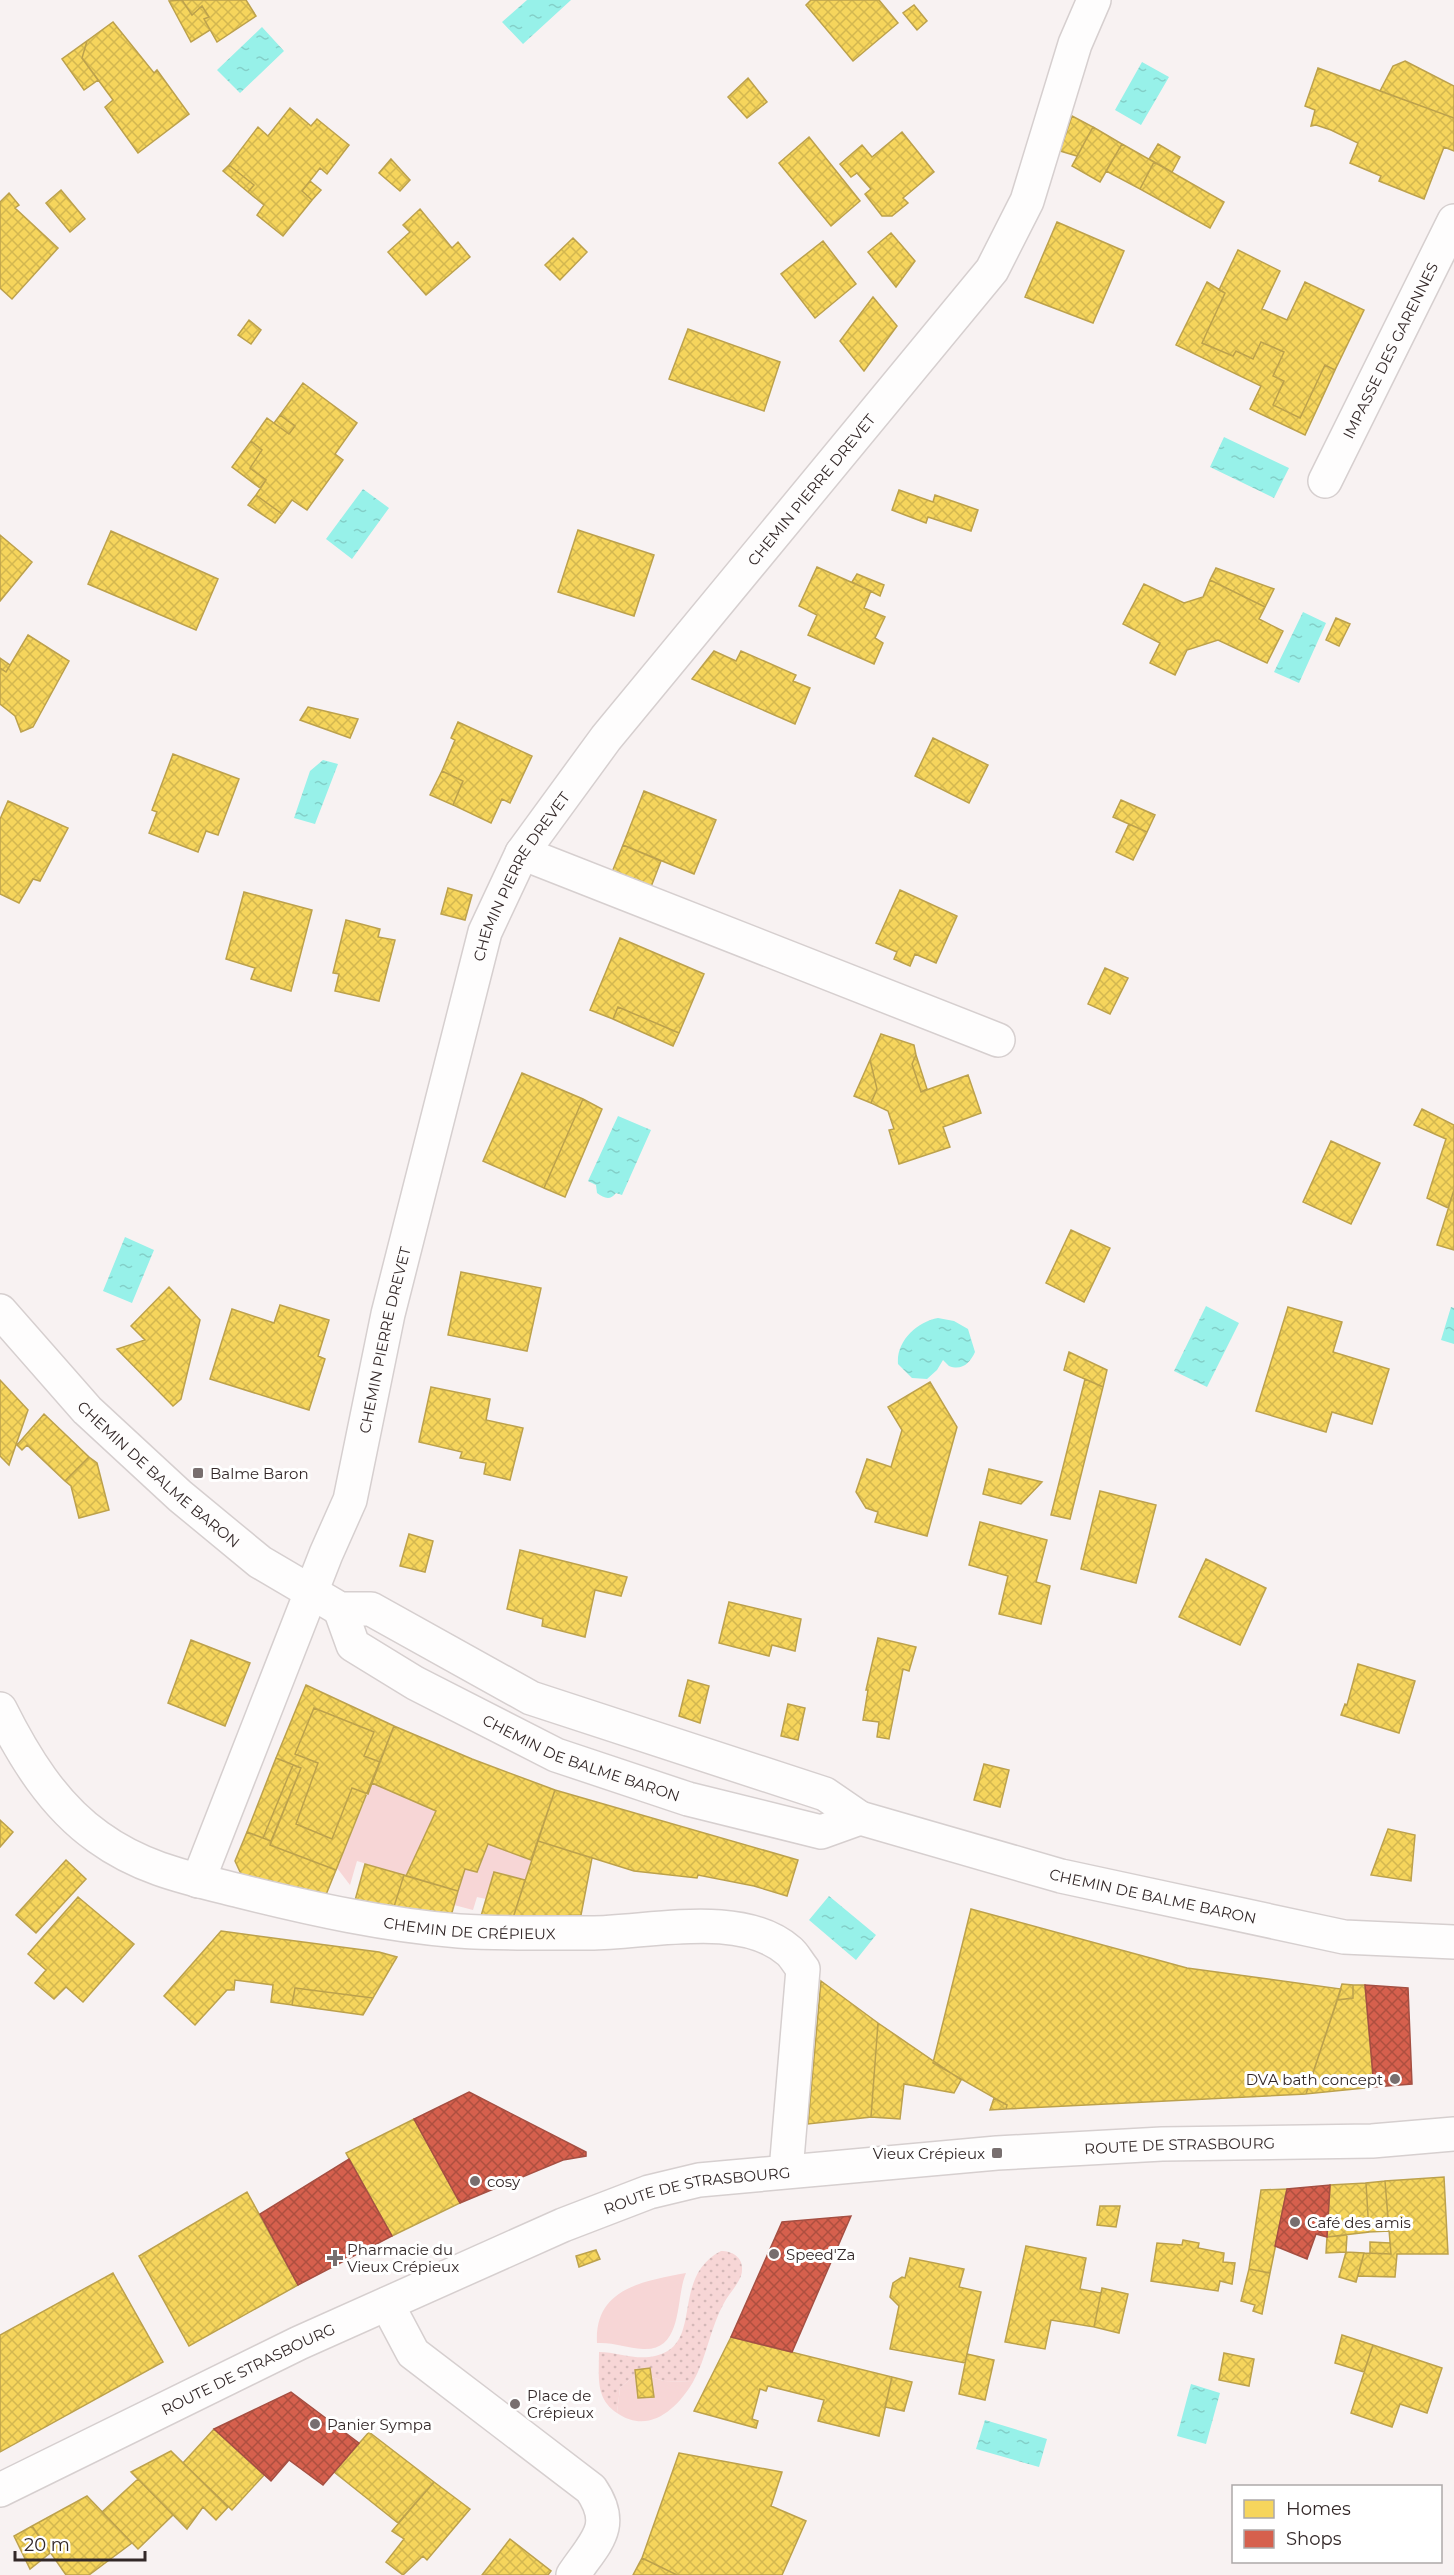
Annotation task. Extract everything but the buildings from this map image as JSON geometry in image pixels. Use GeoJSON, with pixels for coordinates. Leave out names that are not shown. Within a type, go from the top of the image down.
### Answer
{"type":"FeatureCollection","features":[{"type":"Feature","properties":{"kind":"street","name":"CHEMIN PIERRE DREVET"},"geometry":{"type":"LineString","coordinates":[[198,1881],[350,1500],[388,1314],[485,932],[522,853],[606,738],[992,270],[1027,201],[1075,44],[1094,0]]}},
{"type":"Feature","properties":{"kind":"street","name":"IMPASSE DES GARENNES"},"geometry":{"type":"LineString","coordinates":[[1325,481],[1454,221]]}},
{"type":"Feature","properties":{"kind":"street"},"geometry":{"type":"LineString","coordinates":[[522,853],[998,1040]]}},
{"type":"Feature","properties":{"kind":"street","name":"CHEMIN DE BALME BARON"},"geometry":{"type":"LineString","coordinates":[[0,1311],[87,1410],[180,1496],[260,1562],[340,1609],[370,1609],[531,1698],[825,1794],[860,1818],[1061,1876],[1344,1937],[1454,1942]]}},
{"type":"Feature","properties":{"kind":"street","name":"CHEMIN DE BALME BARON"},"geometry":{"type":"LineString","coordinates":[[340,1609],[353,1645],[415,1683],[556,1755],[688,1799],[822,1832],[860,1818]]}},
{"type":"Feature","properties":{"kind":"street","name":"CHEMIN DE CRÉPIEUX"},"geometry":{"type":"LineString","coordinates":[[0,1708],[21,1751],[57,1800],[96,1836],[139,1863],[198,1881],[339,1914],[458,1931],[593,1933],[686,1926],[732,1928],[767,1938],[789,1951],[802,1969],[786,2171]]}},
{"type":"Feature","properties":{"kind":"street","name":"ROUTE DE STRASBOURG"},"geometry":{"type":"LineString","coordinates":[[0,2490],[299,2343],[623,2200],[699,2180],[786,2171],[1150,2144],[1372,2141],[1454,2134]]}},
{"type":"Feature","properties":{"kind":"street"},"geometry":{"type":"LineString","coordinates":[[387,2304],[413,2353],[591,2489],[603,2506],[604,2529],[573,2575]]}},
{"type":"Feature","properties":{"kind":"shaded area"},"geometry":{"type":"Polygon","coordinates":[[[372,1783],[436,1811],[406,1876],[357,1861],[350,1885],[337,1868],[372,1783]]]}},
{"type":"Feature","properties":{"kind":"shaded area"},"geometry":{"type":"Polygon","coordinates":[[[488,1844],[531,1860],[525,1880],[494,1872],[486,1899],[477,1897],[473,1910],[454,1905],[465,1869],[488,1844]]]}},
{"type":"Feature","properties":{"kind":"shaded area"},"geometry":{"type":"Polygon","coordinates":[[[721,2251],[729,2252],[739,2258],[742,2265],[741,2274],[738,2283],[719,2313],[693,2382],[664,2381],[651,2377],[650,2368],[635,2370],[635,2375],[620,2388],[617,2413],[605,2401],[602,2394],[599,2378],[599,2352],[649,2357],[667,2352],[678,2341],[683,2328],[695,2278],[705,2263],[721,2251]]]}},
{"type":"Feature","properties":{"kind":"shaded area"},"geometry":{"type":"Polygon","coordinates":[[[686,2273],[676,2321],[665,2341],[656,2347],[643,2349],[597,2343],[598,2325],[604,2310],[613,2299],[639,2284],[686,2273]]]}},
{"type":"Feature","properties":{"kind":"shaded area"},"geometry":{"type":"Polygon","coordinates":[[[635,2375],[639,2398],[654,2396],[651,2377],[664,2381],[693,2382],[679,2401],[661,2416],[640,2421],[617,2413],[620,2388],[635,2375]]]}},
{"type":"Feature","properties":{"kind":"water"},"geometry":{"type":"Polygon","coordinates":[[[527,0],[571,0],[523,44],[502,22],[527,0]]]}},
{"type":"Feature","properties":{"kind":"water"},"geometry":{"type":"Polygon","coordinates":[[[262,27],[284,51],[240,93],[217,70],[262,27]]]}},
{"type":"Feature","properties":{"kind":"water"},"geometry":{"type":"Polygon","coordinates":[[[1142,62],[1169,77],[1141,125],[1115,110],[1142,62]]]}},
{"type":"Feature","properties":{"kind":"water"},"geometry":{"type":"Polygon","coordinates":[[[1224,437],[1289,468],[1274,498],[1210,467],[1224,437]]]}},
{"type":"Feature","properties":{"kind":"water"},"geometry":{"type":"Polygon","coordinates":[[[363,489],[389,508],[352,559],[326,539],[363,489]]]}},
{"type":"Feature","properties":{"kind":"water"},"geometry":{"type":"Polygon","coordinates":[[[1303,612],[1326,623],[1299,683],[1274,672],[1303,612]]]}},
{"type":"Feature","properties":{"kind":"water"},"geometry":{"type":"Polygon","coordinates":[[[323,760],[338,764],[315,824],[294,818],[310,771],[323,760]]]}},
{"type":"Feature","properties":{"kind":"water"},"geometry":{"type":"Polygon","coordinates":[[[618,1116],[651,1130],[622,1195],[616,1193],[607,1198],[597,1193],[596,1185],[588,1181],[618,1116]]]}},
{"type":"Feature","properties":{"kind":"water"},"geometry":{"type":"Polygon","coordinates":[[[125,1237],[154,1250],[132,1303],[103,1291],[125,1237]]]}},
{"type":"Feature","properties":{"kind":"water"},"geometry":{"type":"Polygon","coordinates":[[[1206,1306],[1239,1323],[1207,1387],[1174,1371],[1206,1306]]]}},
{"type":"Feature","properties":{"kind":"water"},"geometry":{"type":"Polygon","coordinates":[[[1451,1307],[1454,1308],[1454,1344],[1441,1340],[1451,1307]]]}},
{"type":"Feature","properties":{"kind":"water"},"geometry":{"type":"Polygon","coordinates":[[[938,1318],[954,1321],[968,1329],[975,1352],[971,1360],[962,1367],[949,1366],[943,1360],[937,1370],[927,1379],[912,1378],[898,1364],[900,1348],[904,1340],[916,1328],[938,1318]]]}},
{"type":"Feature","properties":{"kind":"water"},"geometry":{"type":"Polygon","coordinates":[[[829,1896],[876,1935],[856,1960],[809,1920],[829,1896]]]}},
{"type":"Feature","properties":{"kind":"water"},"geometry":{"type":"Polygon","coordinates":[[[1191,2384],[1220,2393],[1206,2444],[1177,2436],[1191,2384]]]}},
{"type":"Feature","properties":{"kind":"water"},"geometry":{"type":"Polygon","coordinates":[[[985,2420],[1047,2439],[1039,2467],[976,2449],[985,2420]]]}},
{"type":"Feature","properties":{"kind":"place","name":"Balme Baron"},"geometry":{"type":"Point","coordinates":[198,1473]}},
{"type":"Feature","properties":{"kind":"place","name":"DVA bath concept"},"geometry":{"type":"Point","coordinates":[1395,2079]}},
{"type":"Feature","properties":{"kind":"place","name":"Vieux Crépieux"},"geometry":{"type":"Point","coordinates":[997,2153]}},
{"type":"Feature","properties":{"kind":"place","name":"cosy"},"geometry":{"type":"Point","coordinates":[475,2181]}},
{"type":"Feature","properties":{"kind":"place","name":"Café des amis"},"geometry":{"type":"Point","coordinates":[1295,2222]}},
{"type":"Feature","properties":{"kind":"place","name":"Speed'Za"},"geometry":{"type":"Point","coordinates":[774,2254]}},
{"type":"Feature","properties":{"kind":"place","name":"Pharmacie du Vieux Crépieux"},"geometry":{"type":"Point","coordinates":[335,2258]}},
{"type":"Feature","properties":{"kind":"place","name":"Place de Crépieux"},"geometry":{"type":"Point","coordinates":[515,2404]}},
{"type":"Feature","properties":{"kind":"place","name":"Panier Sympa"},"geometry":{"type":"Point","coordinates":[315,2424]}}]}
